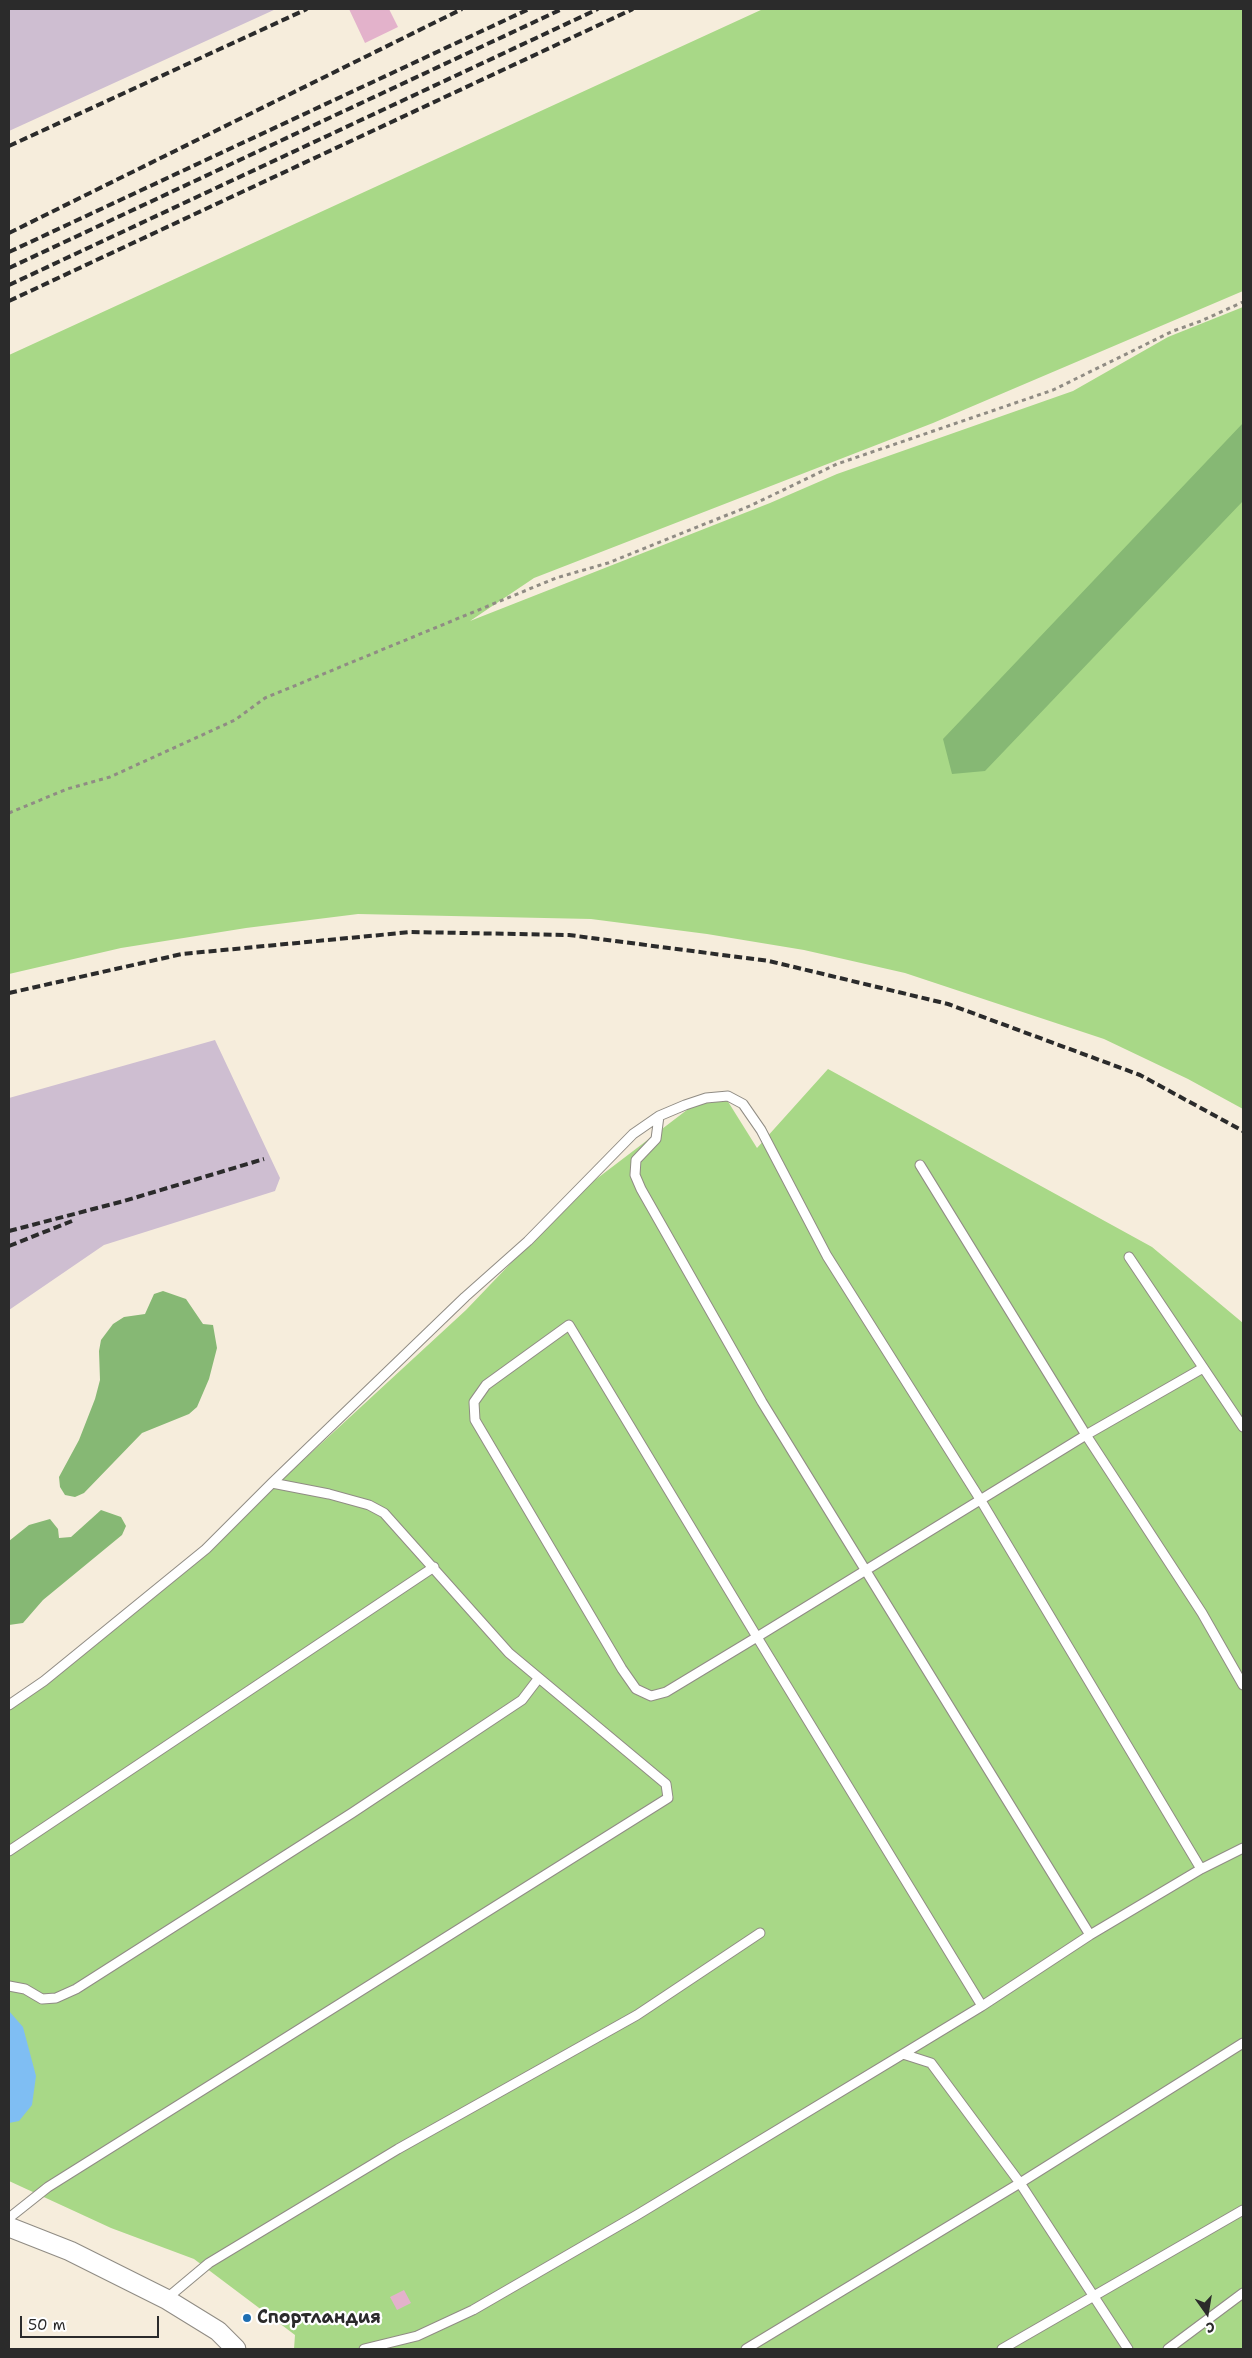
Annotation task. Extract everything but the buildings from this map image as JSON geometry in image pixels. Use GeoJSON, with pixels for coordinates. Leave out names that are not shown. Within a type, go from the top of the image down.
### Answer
{"type":"FeatureCollection","features":[{"type":"Feature","properties":{"kind":"street"},"geometry":{"type":"LineString","coordinates":[[9,2227],[70,2252],[166,2299],[218,2331],[236,2349]]}},
{"type":"Feature","properties":{"kind":"lane"},"geometry":{"type":"LineString","coordinates":[[9,1705],[44,1681],[206,1549],[465,1298],[528,1241],[633,1134],[659,1116],[706,1098],[728,1096],[742,1104],[761,1130],[827,1256],[980,1499],[1201,1869]]}},
{"type":"Feature","properties":{"kind":"lane"},"geometry":{"type":"LineString","coordinates":[[659,1116],[656,1139],[636,1160],[635,1175],[641,1190],[762,1402],[1090,1935]]}},
{"type":"Feature","properties":{"kind":"lane"},"geometry":{"type":"LineString","coordinates":[[920,1165],[1086,1435],[1202,1613],[1243,1685]]}},
{"type":"Feature","properties":{"kind":"lane"},"geometry":{"type":"LineString","coordinates":[[1129,1257],[1243,1427]]}},
{"type":"Feature","properties":{"kind":"lane"},"geometry":{"type":"LineString","coordinates":[[982,2006],[757,1637],[569,1325],[486,1385],[474,1402],[474,1420],[622,1669],[636,1689],[651,1696],[666,1692],[757,1637],[980,1499],[1086,1435],[1203,1368]]}},
{"type":"Feature","properties":{"kind":"lane"},"geometry":{"type":"LineString","coordinates":[[9,2218],[56,2182],[668,1798],[666,1784],[509,1653],[384,1513],[369,1505],[329,1494],[272,1483]]}},
{"type":"Feature","properties":{"kind":"lane"},"geometry":{"type":"LineString","coordinates":[[9,1850],[434,1567]]}},
{"type":"Feature","properties":{"kind":"lane"},"geometry":{"type":"LineString","coordinates":[[9,1986],[25,1989],[42,1999],[56,1998],[76,1990],[352,1813],[522,1700],[538,1679]]}},
{"type":"Feature","properties":{"kind":"lane"},"geometry":{"type":"LineString","coordinates":[[364,2349],[417,2336],[473,2310],[637,2215],[982,2006],[1090,1935],[1201,1869],[1243,1848]]}},
{"type":"Feature","properties":{"kind":"lane"},"geometry":{"type":"LineString","coordinates":[[166,2299],[209,2263],[398,2149],[637,2016],[760,1933]]}},
{"type":"Feature","properties":{"kind":"lane"},"geometry":{"type":"LineString","coordinates":[[746,2349],[1020,2183],[1243,2043]]}},
{"type":"Feature","properties":{"kind":"lane"},"geometry":{"type":"LineString","coordinates":[[903,2054],[931,2063],[1020,2183],[1128,2349]]}},
{"type":"Feature","properties":{"kind":"lane"},"geometry":{"type":"LineString","coordinates":[[1002,2349],[1243,2210]]}},
{"type":"Feature","properties":{"kind":"lane"},"geometry":{"type":"LineString","coordinates":[[1168,2349],[1243,2293]]}},
{"type":"Feature","properties":{"kind":"path"},"geometry":{"type":"LineString","coordinates":[[9,812],[67,789],[110,776],[235,720],[265,698],[556,578],[608,563],[752,505],[837,464],[1053,390],[1173,331],[1243,302]]}},
{"type":"Feature","properties":{"kind":"shaded area"},"geometry":{"type":"Polygon","coordinates":[[[9,9],[276,9],[9,131],[9,9]]]}},
{"type":"Feature","properties":{"kind":"shaded area"},"geometry":{"type":"Polygon","coordinates":[[[215,1040],[280,1178],[275,1191],[104,1245],[9,1310],[9,1098],[215,1040]]]}},
{"type":"Feature","properties":{"kind":"green space"},"geometry":{"type":"Polygon","coordinates":[[[763,9],[1243,9],[1243,291],[933,423],[534,578],[470,621],[770,503],[837,474],[1073,391],[1168,337],[1243,307],[1243,1109],[1188,1079],[1104,1039],[905,973],[804,950],[707,934],[591,919],[358,914],[246,928],[121,948],[9,974],[9,355],[763,9]]]}},
{"type":"Feature","properties":{"kind":"green space"},"geometry":{"type":"Polygon","coordinates":[[[1243,423],[1243,501],[985,771],[952,774],[943,739],[1243,423]]]}},
{"type":"Feature","properties":{"kind":"green space"},"geometry":{"type":"Polygon","coordinates":[[[828,1069],[1152,1247],[1243,1323],[1243,2349],[294,2349],[295,2335],[194,2259],[111,2228],[9,2181],[9,1707],[273,1488],[466,1310],[578,1193],[700,1100],[727,1100],[757,1148],[828,1069]]]}},
{"type":"Feature","properties":{"kind":"green space"},"geometry":{"type":"Polygon","coordinates":[[[163,1291],[186,1299],[203,1324],[213,1325],[217,1348],[209,1379],[197,1407],[189,1414],[142,1433],[84,1493],[75,1497],[65,1495],[60,1487],[59,1477],[79,1440],[95,1399],[100,1380],[99,1351],[101,1340],[113,1324],[124,1317],[145,1314],[154,1294],[163,1291]]]}},
{"type":"Feature","properties":{"kind":"green space"},"geometry":{"type":"Polygon","coordinates":[[[101,1510],[121,1517],[126,1526],[122,1535],[43,1600],[23,1623],[9,1625],[9,1541],[29,1525],[50,1519],[58,1529],[59,1538],[71,1537],[101,1510]]]}},
{"type":"Feature","properties":{"kind":"water"},"geometry":{"type":"Polygon","coordinates":[[[9,2011],[23,2027],[36,2076],[32,2105],[19,2121],[9,2123],[9,2011]]]}},
{"type":"Feature","properties":{"kind":"railway"},"geometry":{"type":"LineString","coordinates":[[9,146],[307,9]]}},
{"type":"Feature","properties":{"kind":"railway"},"geometry":{"type":"LineString","coordinates":[[9,233],[462,9]]}},
{"type":"Feature","properties":{"kind":"railway"},"geometry":{"type":"LineString","coordinates":[[9,252],[529,9]]}},
{"type":"Feature","properties":{"kind":"railway"},"geometry":{"type":"LineString","coordinates":[[9,268],[562,9]]}},
{"type":"Feature","properties":{"kind":"railway"},"geometry":{"type":"LineString","coordinates":[[9,285],[598,9]]}},
{"type":"Feature","properties":{"kind":"railway"},"geometry":{"type":"LineString","coordinates":[[9,301],[633,9]]}},
{"type":"Feature","properties":{"kind":"railway"},"geometry":{"type":"LineString","coordinates":[[9,993],[182,954],[411,932],[569,935],[769,961],[948,1004],[1140,1075],[1243,1131]]}},
{"type":"Feature","properties":{"kind":"railway"},"geometry":{"type":"LineString","coordinates":[[9,1231],[124,1201],[264,1159]]}},
{"type":"Feature","properties":{"kind":"railway"},"geometry":{"type":"LineString","coordinates":[[9,1246],[72,1221]]}},
{"type":"Feature","properties":{"kind":"place","name":"Спортландия"},"geometry":{"type":"Point","coordinates":[247,2318]}}]}
